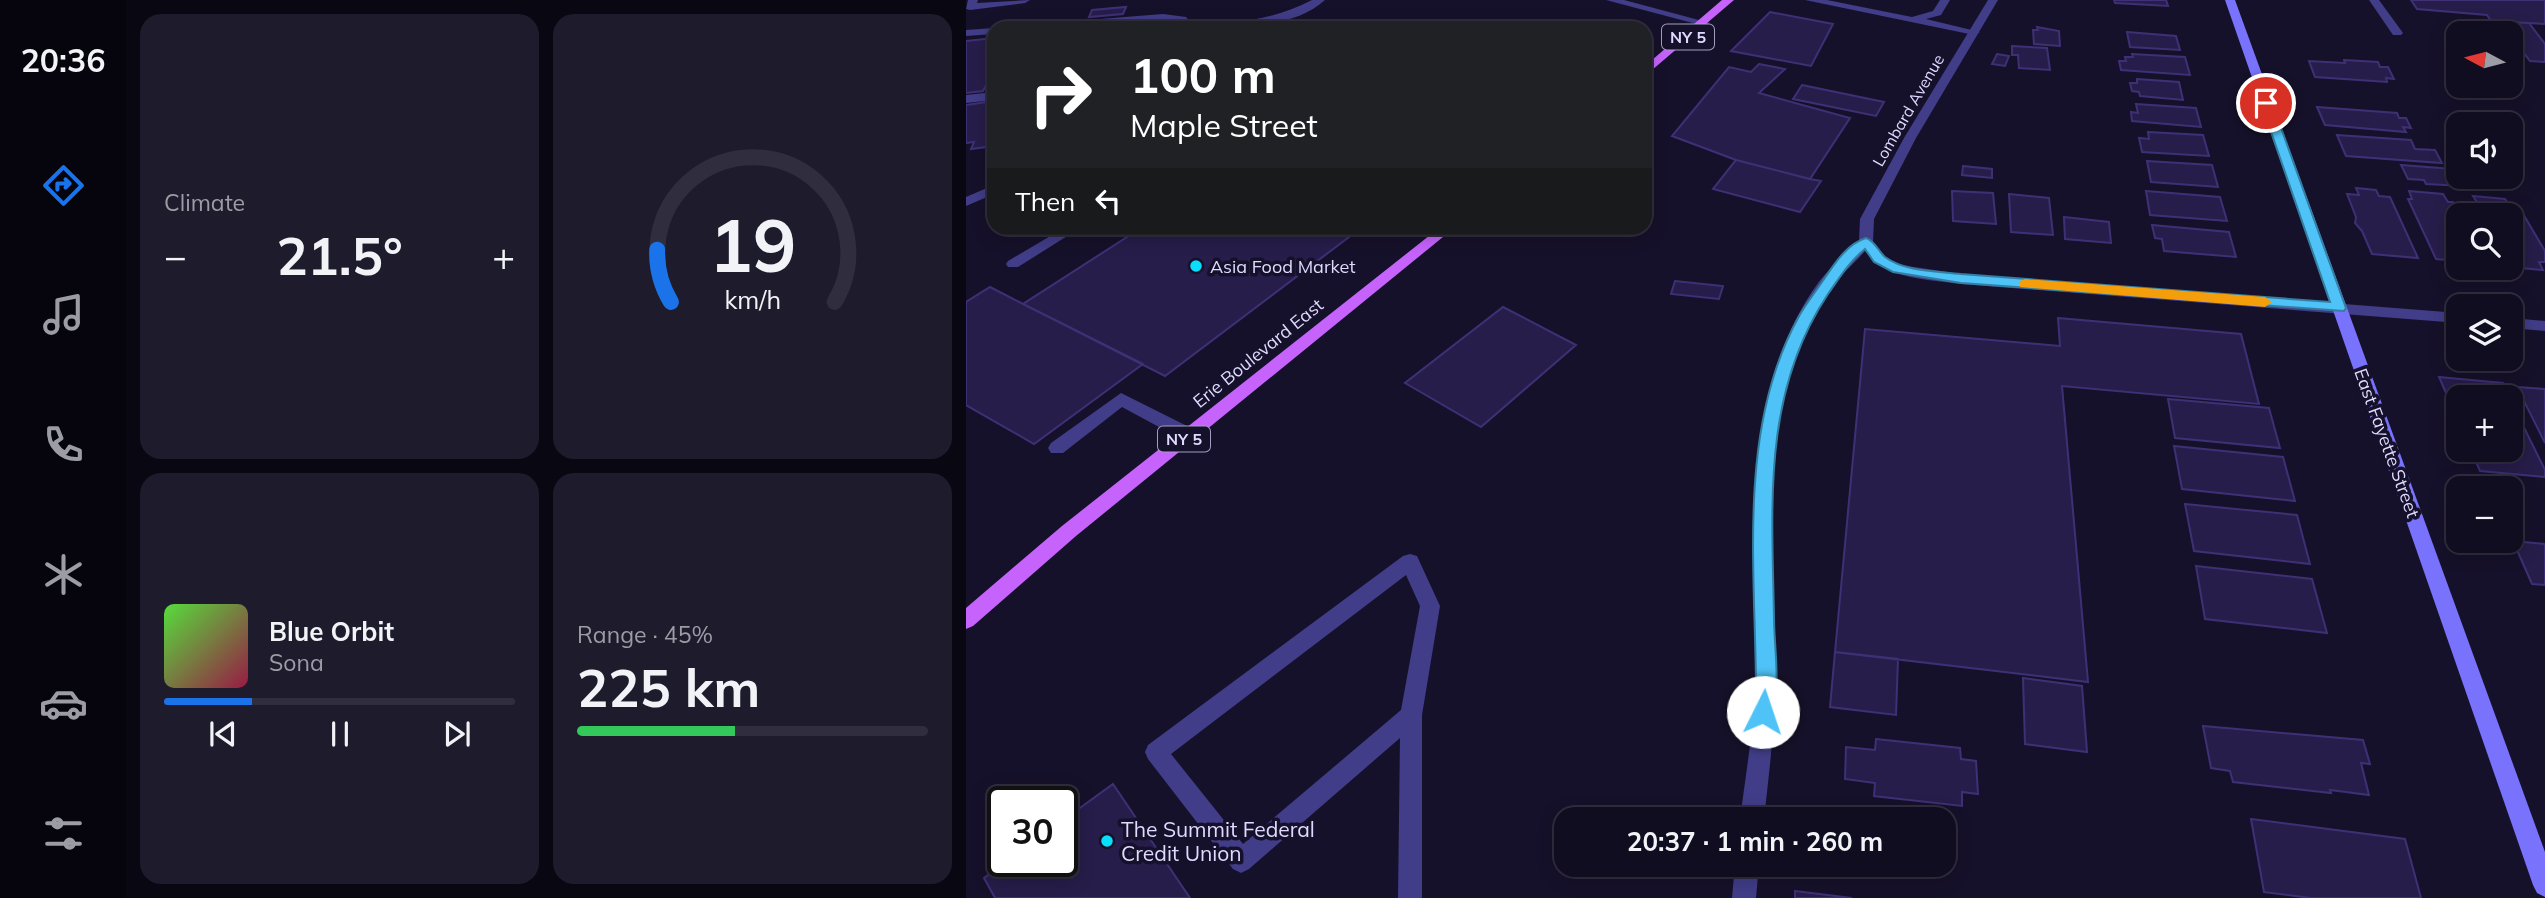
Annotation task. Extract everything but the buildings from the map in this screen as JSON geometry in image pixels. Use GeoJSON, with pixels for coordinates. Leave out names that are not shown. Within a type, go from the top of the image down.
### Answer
{"type":"FeatureCollection","features":[{"type":"Feature","properties":{"kind":"main road","name":"NY 5"},"geometry":{"type":"LineString","coordinates":[[1652,66],[1729,0]]}},
{"type":"Feature","properties":{"kind":"main road","name":"Erie Boulevard East"},"geometry":{"type":"LineString","coordinates":[[966,620],[1069,531],[1438,235]]}},
{"type":"Feature","properties":{"kind":"street"},"geometry":{"type":"LineString","coordinates":[[973,0],[970,7],[1025,0]]}},
{"type":"Feature","properties":{"kind":"street"},"geometry":{"type":"LineString","coordinates":[[1266,21],[1306,9],[1320,0]]}},
{"type":"Feature","properties":{"kind":"street"},"geometry":{"type":"LineString","coordinates":[[1611,0],[1704,23]]}},
{"type":"Feature","properties":{"kind":"street"},"geometry":{"type":"LineString","coordinates":[[1810,0],[1975,33]]}},
{"type":"Feature","properties":{"kind":"street"},"geometry":{"type":"LineString","coordinates":[[1901,18],[1929,18],[1937,13],[1945,0]]}},
{"type":"Feature","properties":{"kind":"street","name":"Lombard Avenue"},"geometry":{"type":"LineString","coordinates":[[1866,242],[1867,219],[1910,138],[1993,0]]}},
{"type":"Feature","properties":{"kind":"street","name":"East Fayette Street"},"geometry":{"type":"LineString","coordinates":[[2230,0],[2545,885]]}},
{"type":"Feature","properties":{"kind":"street"},"geometry":{"type":"LineString","coordinates":[[2374,0],[2397,33]]}},
{"type":"Feature","properties":{"kind":"street"},"geometry":{"type":"LineString","coordinates":[[1113,21],[1163,17],[1184,21]]}},
{"type":"Feature","properties":{"kind":"street"},"geometry":{"type":"LineString","coordinates":[[966,33],[987,32]]}},
{"type":"Feature","properties":{"kind":"street"},"geometry":{"type":"LineString","coordinates":[[966,99],[987,97]]}},
{"type":"Feature","properties":{"kind":"street"},"geometry":{"type":"LineString","coordinates":[[966,202],[987,192]]}},
{"type":"Feature","properties":{"kind":"street"},"geometry":{"type":"LineString","coordinates":[[1013,264],[1061,235]]}},
{"type":"Feature","properties":{"kind":"street"},"geometry":{"type":"LineString","coordinates":[[1753,807],[1765,685],[1763,486],[1767,437],[1781,376],[1805,318],[1844,260],[1866,242],[1879,259],[1897,269],[1961,279],[2446,317]]}},
{"type":"Feature","properties":{"kind":"street"},"geometry":{"type":"LineString","coordinates":[[2523,324],[2545,326]]}},
{"type":"Feature","properties":{"kind":"street"},"geometry":{"type":"LineString","coordinates":[[1057,448],[1121,399],[1189,435]]}},
{"type":"Feature","properties":{"kind":"street"},"geometry":{"type":"LineString","coordinates":[[1410,898],[1411,715],[1430,606],[1410,562],[1156,752],[1241,861],[1411,715]]}},
{"type":"Feature","properties":{"kind":"street"},"geometry":{"type":"LineString","coordinates":[[1744,898],[1746,877]]}},
{"type":"Feature","properties":{"kind":"slow traffic"},"geometry":{"type":"LineString","coordinates":[[2025,284],[2265,302]]}},
{"type":"Feature","properties":{"kind":"place","name":"Asia Food Market"},"geometry":{"type":"Point","coordinates":[1196,266]}},
{"type":"Feature","properties":{"kind":"place","name":"The Summit Federal Credit Union"},"geometry":{"type":"Point","coordinates":[1107,841]}},
{"type":"Feature","properties":{"kind":"route"},"geometry":{"type":"LineString","coordinates":[[1763,712],[1763,486],[1767,437],[1781,376],[1805,318],[1844,260],[1866,242],[1879,259],[1897,269],[1961,279],[2339,308],[2266,103]]}}]}
